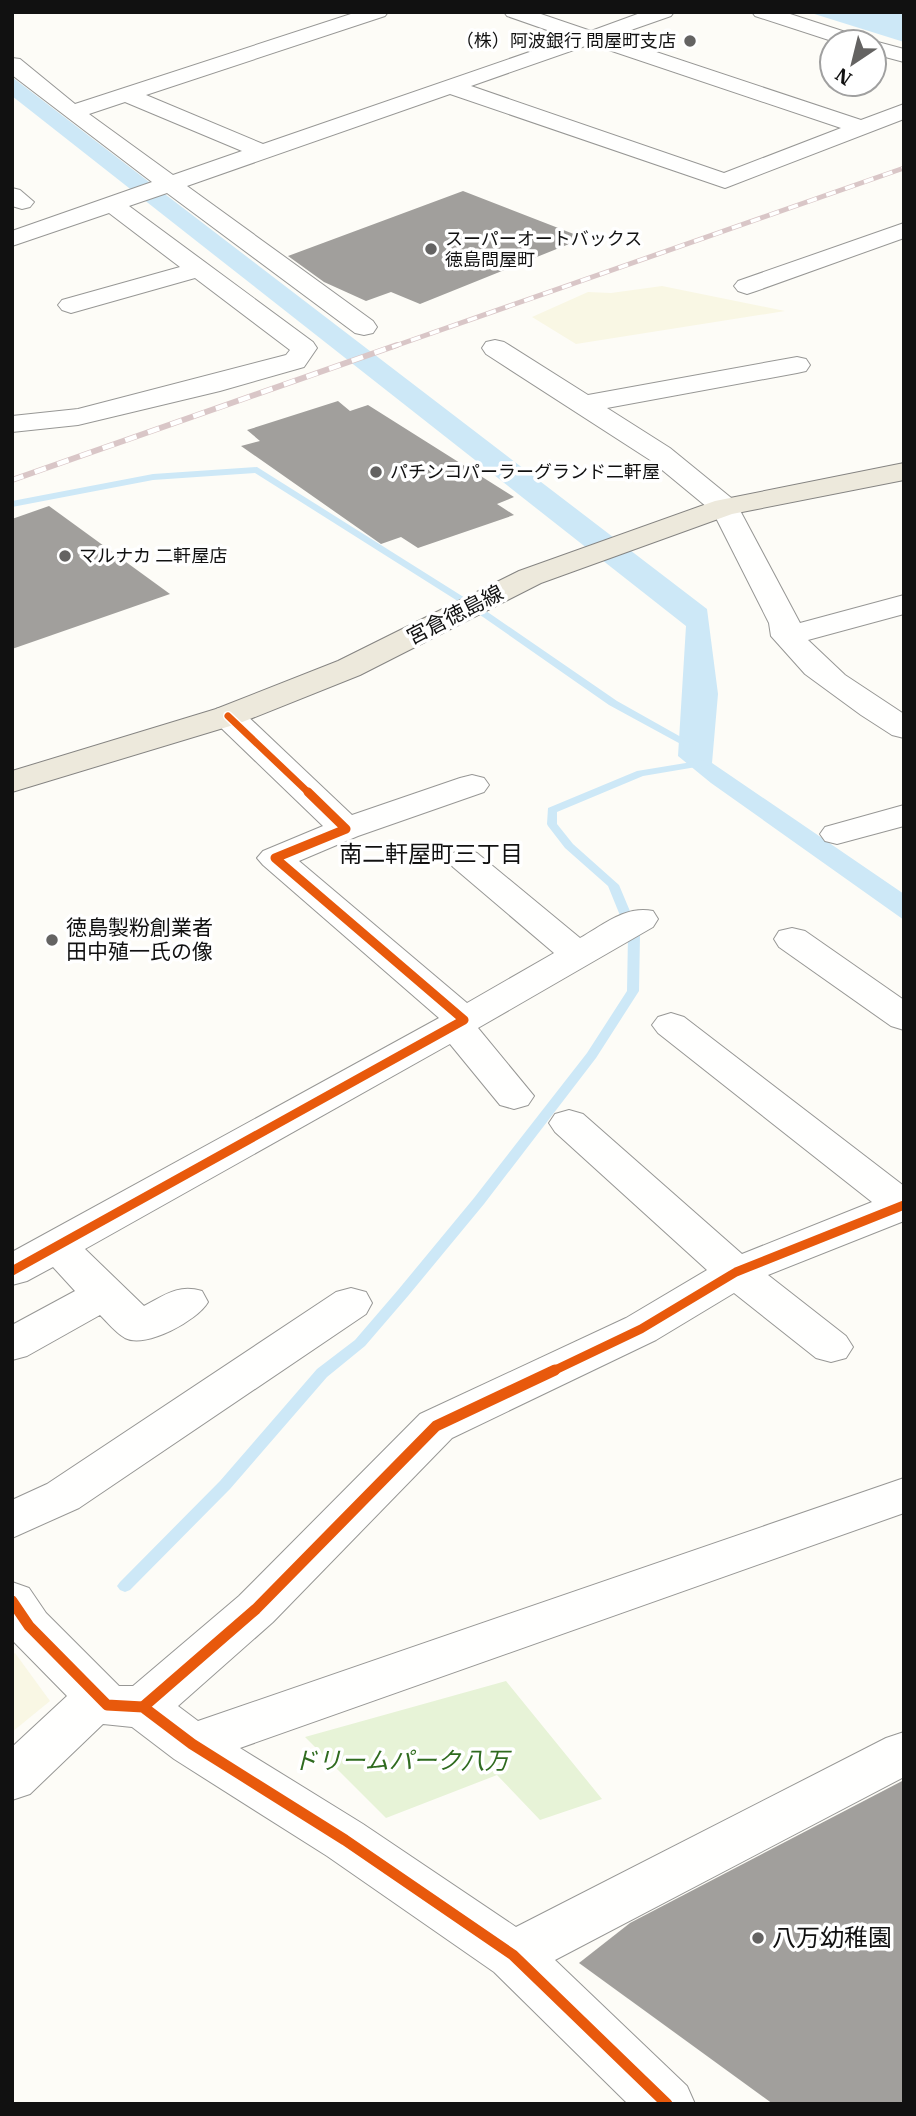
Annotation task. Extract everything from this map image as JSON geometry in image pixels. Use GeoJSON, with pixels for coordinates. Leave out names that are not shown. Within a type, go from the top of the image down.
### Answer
{"type":"FeatureCollection","features":[{"type":"Feature","properties":{"kind":"main road","name":"宮倉徳島線"},"geometry":{"type":"LineString","coordinates":[[12,782],[228,716],[349,668],[530,577],[725,507],[904,471]]}},
{"type":"Feature","properties":{"kind":"street"},"geometry":{"type":"LineString","coordinates":[[72,112],[378,12]]}},
{"type":"Feature","properties":{"kind":"street"},"geometry":{"type":"LineString","coordinates":[[514,12],[861,127]]}},
{"type":"Feature","properties":{"kind":"street"},"geometry":{"type":"LineString","coordinates":[[12,239],[664,12]]}},
{"type":"Feature","properties":{"kind":"street"},"geometry":{"type":"LineString","coordinates":[[762,12],[818,30]]}},
{"type":"Feature","properties":{"kind":"street"},"geometry":{"type":"LineString","coordinates":[[12,64],[72,112],[363,327]]}},
{"type":"Feature","properties":{"kind":"street"},"geometry":{"type":"LineString","coordinates":[[452,87],[725,181],[904,111]]}},
{"type":"Feature","properties":{"kind":"street"},"geometry":{"type":"LineString","coordinates":[[125,94],[265,153]]}},
{"type":"Feature","properties":{"kind":"street"},"geometry":{"type":"LineString","coordinates":[[12,424],[78,416],[210,385],[295,361],[304,348],[110,204]]}},
{"type":"Feature","properties":{"kind":"street"},"geometry":{"type":"LineString","coordinates":[[747,286],[897,225]]}},
{"type":"Feature","properties":{"kind":"street"},"geometry":{"type":"LineString","coordinates":[[71,304],[196,270]]}},
{"type":"Feature","properties":{"kind":"street"},"geometry":{"type":"LineString","coordinates":[[495,348],[660,454],[725,507],[785,623],[786,636],[825,677],[904,728]]}},
{"type":"Feature","properties":{"kind":"street"},"geometry":{"type":"LineString","coordinates":[[583,404],[797,365]]}},
{"type":"Feature","properties":{"kind":"street"},"geometry":{"type":"LineString","coordinates":[[786,636],[904,604]]}},
{"type":"Feature","properties":{"kind":"street"},"geometry":{"type":"LineString","coordinates":[[228,716],[346,829]]}},
{"type":"Feature","properties":{"kind":"street"},"geometry":{"type":"LineString","coordinates":[[472,785],[346,829],[275,858],[459,1023],[514,1096]]}},
{"type":"Feature","properties":{"kind":"street"},"geometry":{"type":"LineString","coordinates":[[837,834],[904,815]]}},
{"type":"Feature","properties":{"kind":"street"},"geometry":{"type":"LineString","coordinates":[[465,860],[578,955]]}},
{"type":"Feature","properties":{"kind":"street"},"geometry":{"type":"LineString","coordinates":[[12,1271],[459,1023],[640,919]]}},
{"type":"Feature","properties":{"kind":"street"},"geometry":{"type":"LineString","coordinates":[[792,939],[904,1018]]}},
{"type":"Feature","properties":{"kind":"street"},"geometry":{"type":"LineString","coordinates":[[671,1025],[903,1206]]}},
{"type":"Feature","properties":{"kind":"street"},"geometry":{"type":"LineString","coordinates":[[569,1123],[736,1272],[831,1347]]}},
{"type":"Feature","properties":{"kind":"street"},"geometry":{"type":"LineString","coordinates":[[12,1779],[256,1609],[436,1426],[641,1329],[736,1272],[903,1206]]}},
{"type":"Feature","properties":{"kind":"street"},"geometry":{"type":"LineString","coordinates":[[58,1246],[103,1294],[140,1327],[187,1302]]}},
{"type":"Feature","properties":{"kind":"street"},"geometry":{"type":"LineString","coordinates":[[12,1345],[103,1294]]}},
{"type":"Feature","properties":{"kind":"street"},"geometry":{"type":"LineString","coordinates":[[12,1520],[63,1496],[351,1303]]}},
{"type":"Feature","properties":{"kind":"street"},"geometry":{"type":"LineString","coordinates":[[192,1744],[904,1494]]}},
{"type":"Feature","properties":{"kind":"street"},"geometry":{"type":"LineString","coordinates":[[18,1619],[121,1701],[345,1840],[513,1955],[667,2104]]}},
{"type":"Feature","properties":{"kind":"street"},"geometry":{"type":"LineString","coordinates":[[513,1955],[904,1753]]}},
{"type":"Feature","properties":{"kind":"shaded area"},"geometry":{"type":"Polygon","coordinates":[[[662,286],[785,311],[576,344],[532,317],[588,292],[611,293],[662,286]]]}},
{"type":"Feature","properties":{"kind":"shaded area"},"geometry":{"type":"Polygon","coordinates":[[[15,1653],[50,1701],[12,1732],[12,1654],[15,1653]]]}},
{"type":"Feature","properties":{"kind":"green space","name":"ドリームパーク八万"},"geometry":{"type":"Polygon","coordinates":[[[506,1681],[602,1799],[540,1820],[497,1775],[386,1818],[305,1737],[506,1681]]]}},
{"type":"Feature","properties":{"kind":"water"},"geometry":{"type":"Polygon","coordinates":[[[808,12],[904,12],[904,42],[888,37],[888,28],[859,28],[808,12]]]}},
{"type":"Feature","properties":{"kind":"water"},"geometry":{"type":"Polygon","coordinates":[[[12,77],[707,609],[718,694],[712,763],[904,894],[904,920],[711,783],[678,756],[686,626],[12,96],[12,77]]]}},
{"type":"Feature","properties":{"kind":"building","name":"スーパーオートバックス 徳島問屋町"},"geometry":{"type":"Polygon","coordinates":[[[463,191],[584,238],[420,304],[391,292],[366,301],[324,282],[288,256],[463,191]]]}},
{"type":"Feature","properties":{"kind":"building","name":"パチンコパーラーグランド二軒屋"},"geometry":{"type":"Polygon","coordinates":[[[338,401],[350,411],[368,405],[514,497],[497,504],[514,515],[418,548],[401,537],[381,544],[241,446],[260,441],[247,430],[338,401]]]}},
{"type":"Feature","properties":{"kind":"building","name":"マルナカ 二軒屋店"},"geometry":{"type":"Polygon","coordinates":[[[49,506],[170,594],[12,649],[12,519],[49,506]]]}},
{"type":"Feature","properties":{"kind":"building","name":"八万幼稚園"},"geometry":{"type":"Polygon","coordinates":[[[904,1780],[904,2104],[773,2104],[579,1963],[630,1923],[904,1780]]]}},
{"type":"Feature","properties":{"kind":"waterway"},"geometry":{"type":"LineString","coordinates":[[12,504],[153,477],[257,470],[486,615],[613,703],[692,746]]}},
{"type":"Feature","properties":{"kind":"waterway"},"geometry":{"type":"LineString","coordinates":[[125,1586],[225,1485],[322,1373],[360,1343],[403,1293],[479,1201],[592,1055],[633,991],[634,935],[613,885],[569,846],[552,824],[552,810],[641,773],[704,763]]}},
{"type":"Feature","properties":{"kind":"railway"},"geometry":{"type":"LineString","coordinates":[[392,347],[904,168]]}},
{"type":"Feature","properties":{"kind":"railway"},"geometry":{"type":"LineString","coordinates":[[12,480],[397,345]]}},
{"type":"Feature","properties":{"kind":"cycle path"},"geometry":{"type":"LineString","coordinates":[[12,1271],[464,1020],[275,858],[346,829],[228,716]]}},
{"type":"Feature","properties":{"kind":"cycle path"},"geometry":{"type":"LineString","coordinates":[[143,1707],[256,1609],[436,1426],[641,1329],[736,1272],[904,1205]]}},
{"type":"Feature","properties":{"kind":"cycle path"},"geometry":{"type":"LineString","coordinates":[[12,1601],[29,1626],[107,1705],[143,1707],[192,1744],[345,1840],[513,1955],[667,2104]]}},
{"type":"Feature","properties":{"kind":"place","name":"（株）阿波銀行 問屋町支店"},"geometry":{"type":"Point","coordinates":[690,41]}},
{"type":"Feature","properties":{"kind":"place","name":"スーパーオートバックス 徳島問屋町"},"geometry":{"type":"Point","coordinates":[431,249]}},
{"type":"Feature","properties":{"kind":"place","name":"パチンコパーラーグランド二軒屋"},"geometry":{"type":"Point","coordinates":[376,472]}},
{"type":"Feature","properties":{"kind":"place","name":"マルナカ 二軒屋店"},"geometry":{"type":"Point","coordinates":[65,556]}},
{"type":"Feature","properties":{"kind":"place","name":"徳島製粉創業者 田中殖一氏の像"},"geometry":{"type":"Point","coordinates":[52,940]}},
{"type":"Feature","properties":{"kind":"place","name":"八万幼稚園"},"geometry":{"type":"Point","coordinates":[758,1938]}},
{"type":"Feature","properties":{"kind":"district","name":"南二軒屋町三丁目"},"geometry":{"type":"Point","coordinates":[431,854]}}]}
